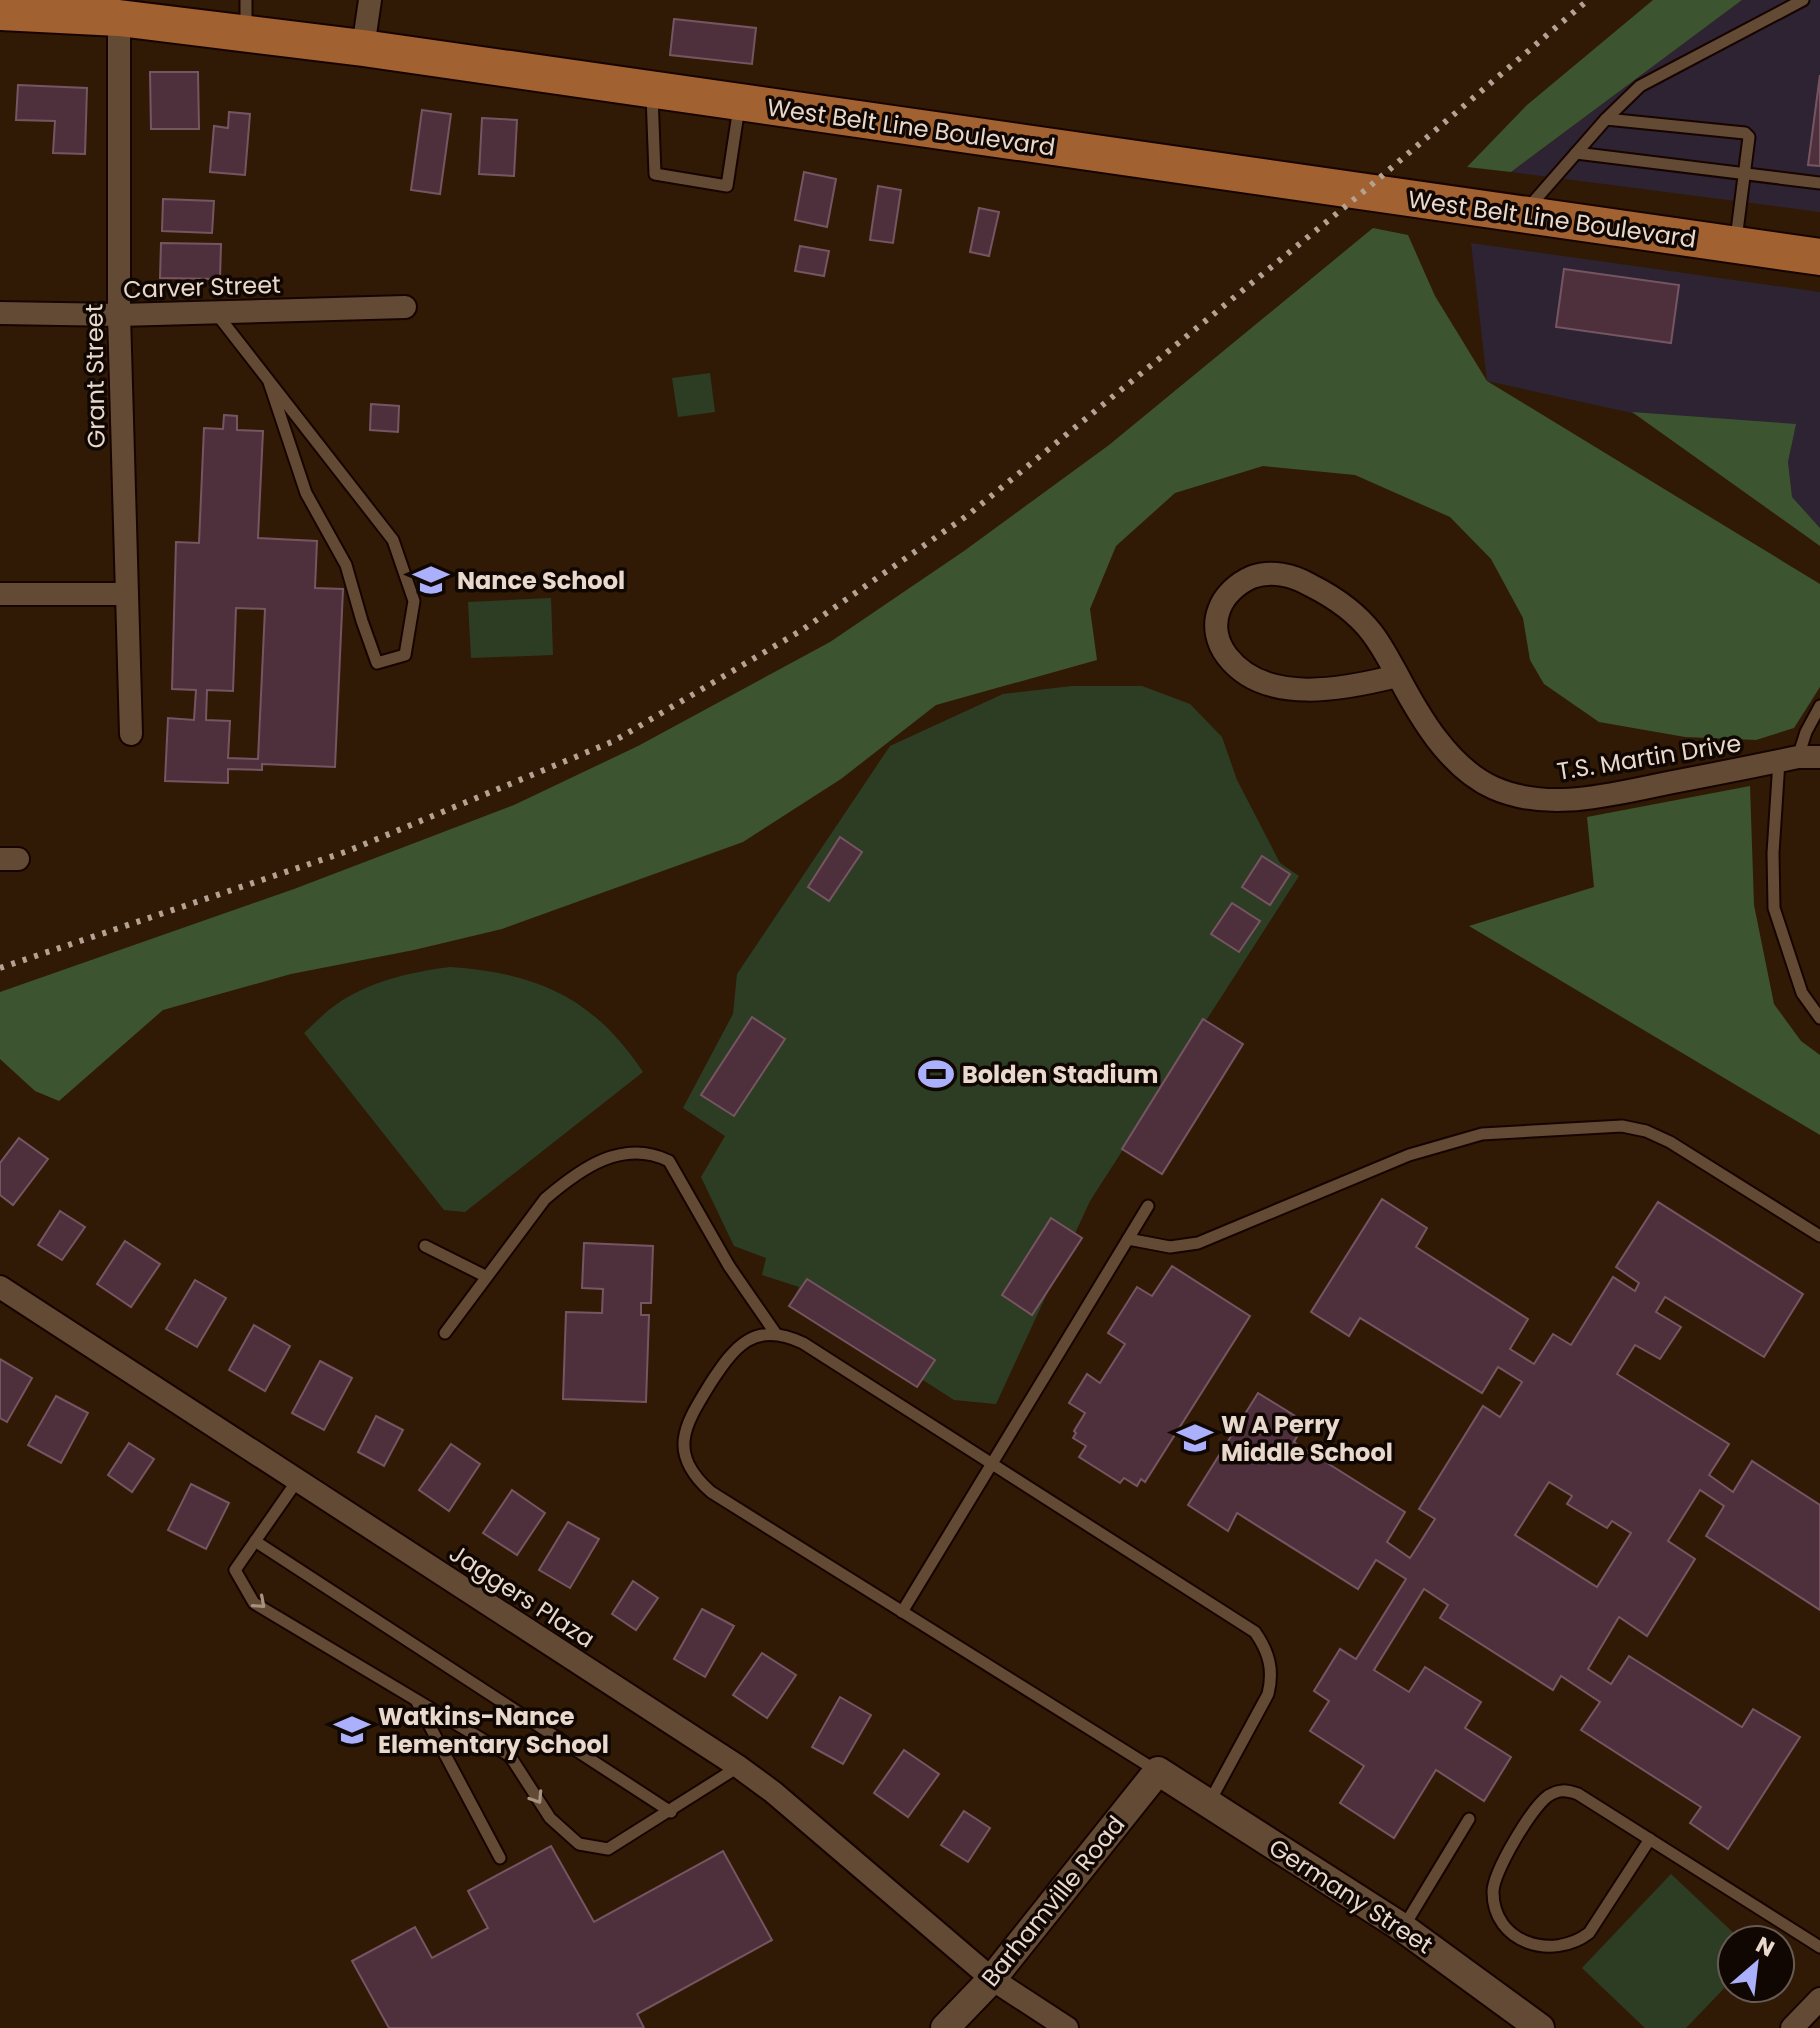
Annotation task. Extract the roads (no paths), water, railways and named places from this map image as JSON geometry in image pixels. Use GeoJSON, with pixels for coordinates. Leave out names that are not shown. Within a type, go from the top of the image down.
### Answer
{"type":"FeatureCollection","features":[{"type":"Feature","properties":{"kind":"main road","name":"West Belt Line Boulevard"},"geometry":{"type":"LineString","coordinates":[[0,12],[119,18],[246,17],[363,48],[1820,257]]}},
{"type":"Feature","properties":{"kind":"street"},"geometry":{"type":"LineString","coordinates":[[363,48],[370,0]]}},
{"type":"Feature","properties":{"kind":"street","name":"Grant Street"},"geometry":{"type":"LineString","coordinates":[[119,18],[119,315],[131,734]]}},
{"type":"Feature","properties":{"kind":"street","name":"Carver Street"},"geometry":{"type":"LineString","coordinates":[[0,313],[119,315],[405,307]]}},
{"type":"Feature","properties":{"kind":"street","name":"T.S. Martin Drive"},"geometry":{"type":"LineString","coordinates":[[1397,676],[1344,687],[1300,688],[1263,683],[1247,675],[1224,653],[1216,629],[1220,606],[1237,586],[1261,574],[1290,576],[1337,600],[1363,622],[1386,652],[1397,676],[1448,752],[1477,778],[1494,788],[1514,794],[1538,799],[1591,798],[1799,758]]}},
{"type":"Feature","properties":{"kind":"street"},"geometry":{"type":"LineString","coordinates":[[0,594],[127,594]]}},
{"type":"Feature","properties":{"kind":"street","name":"Jaggers Plaza"},"geometry":{"type":"LineString","coordinates":[[0,1287],[739,1767],[773,1792],[992,1979]]}},
{"type":"Feature","properties":{"kind":"street","name":"Germany Street"},"geometry":{"type":"LineString","coordinates":[[1158,1771],[1403,1928],[1540,2028]]}},
{"type":"Feature","properties":{"kind":"street","name":"Barhamville Road"},"geometry":{"type":"LineString","coordinates":[[945,2028],[992,1979],[1158,1771]]}},
{"type":"Feature","properties":{"kind":"street"},"geometry":{"type":"LineString","coordinates":[[992,1979],[1067,2028]]}},
{"type":"Feature","properties":{"kind":"street"},"geometry":{"type":"LineString","coordinates":[[1792,2028],[1820,1999]]}},
{"type":"Feature","properties":{"kind":"lane"},"geometry":{"type":"LineString","coordinates":[[1522,214],[1606,119],[1640,86],[1803,0]]}},
{"type":"Feature","properties":{"kind":"lane"},"geometry":{"type":"LineString","coordinates":[[652,90],[655,174],[727,186],[740,103]]}},
{"type":"Feature","properties":{"kind":"lane"},"geometry":{"type":"LineString","coordinates":[[1606,119],[1745,133],[1749,137],[1735,245]]}},
{"type":"Feature","properties":{"kind":"lane"},"geometry":{"type":"LineString","coordinates":[[1576,153],[1820,183]]}},
{"type":"Feature","properties":{"kind":"lane"},"geometry":{"type":"LineString","coordinates":[[215,312],[393,540],[414,601],[405,655],[377,663],[346,565],[306,493],[269,382]]}},
{"type":"Feature","properties":{"kind":"lane"},"geometry":{"type":"LineString","coordinates":[[1820,706],[1806,732],[1773,853],[1774,908],[1802,993],[1820,1018]]}},
{"type":"Feature","properties":{"kind":"lane"},"geometry":{"type":"LineString","coordinates":[[1128,1239],[1170,1247],[1198,1243],[1409,1155],[1482,1134],[1622,1126],[1646,1131],[1670,1142],[1820,1236]]}},
{"type":"Feature","properties":{"kind":"lane"},"geometry":{"type":"LineString","coordinates":[[445,1333],[545,1199],[564,1183],[608,1157],[642,1152],[669,1161],[729,1266],[776,1334]]}},
{"type":"Feature","properties":{"kind":"lane"},"geometry":{"type":"LineString","coordinates":[[902,1612],[1148,1206]]}},
{"type":"Feature","properties":{"kind":"lane"},"geometry":{"type":"LineString","coordinates":[[425,1246],[485,1276]]}},
{"type":"Feature","properties":{"kind":"lane"},"geometry":{"type":"LineString","coordinates":[[1158,1771],[711,1492],[698,1480],[684,1449],[684,1433],[689,1417],[730,1352],[742,1343],[776,1334],[803,1343],[1255,1632],[1264,1645],[1272,1677],[1268,1694],[1209,1803]]}},
{"type":"Feature","properties":{"kind":"lane"},"geometry":{"type":"LineString","coordinates":[[297,1481],[235,1570],[254,1603],[510,1756],[550,1818],[579,1844],[608,1849],[739,1767]]}},
{"type":"Feature","properties":{"kind":"lane"},"geometry":{"type":"LineString","coordinates":[[255,1541],[671,1812]]}},
{"type":"Feature","properties":{"kind":"lane"},"geometry":{"type":"LineString","coordinates":[[416,1700],[500,1858]]}},
{"type":"Feature","properties":{"kind":"lane"},"geometry":{"type":"LineString","coordinates":[[1650,1839],[1589,1933],[1576,1943],[1541,1947],[1521,1940],[1506,1926],[1497,1911],[1493,1892],[1497,1873],[1539,1804],[1565,1790],[1578,1794],[1650,1839],[1820,1947]]}},
{"type":"Feature","properties":{"kind":"lane"},"geometry":{"type":"LineString","coordinates":[[1403,1928],[1469,1819]]}},
{"type":"Feature","properties":{"kind":"railway"},"geometry":{"type":"LineString","coordinates":[[0,968],[348,851],[614,741],[802,630],[968,515],[1363,192],[1588,0]]}},
{"type":"Feature","properties":{"kind":"place","name":"Nance School"},"geometry":{"type":"Point","coordinates":[431,580]}},
{"type":"Feature","properties":{"kind":"place","name":"Bolden Stadium"},"geometry":{"type":"Point","coordinates":[936,1074]}},
{"type":"Feature","properties":{"kind":"place","name":"W A Perry Middle School"},"geometry":{"type":"Point","coordinates":[1195,1438]}},
{"type":"Feature","properties":{"kind":"place","name":"Watkins-Nance Elementary School"},"geometry":{"type":"Point","coordinates":[352,1730]}}]}
